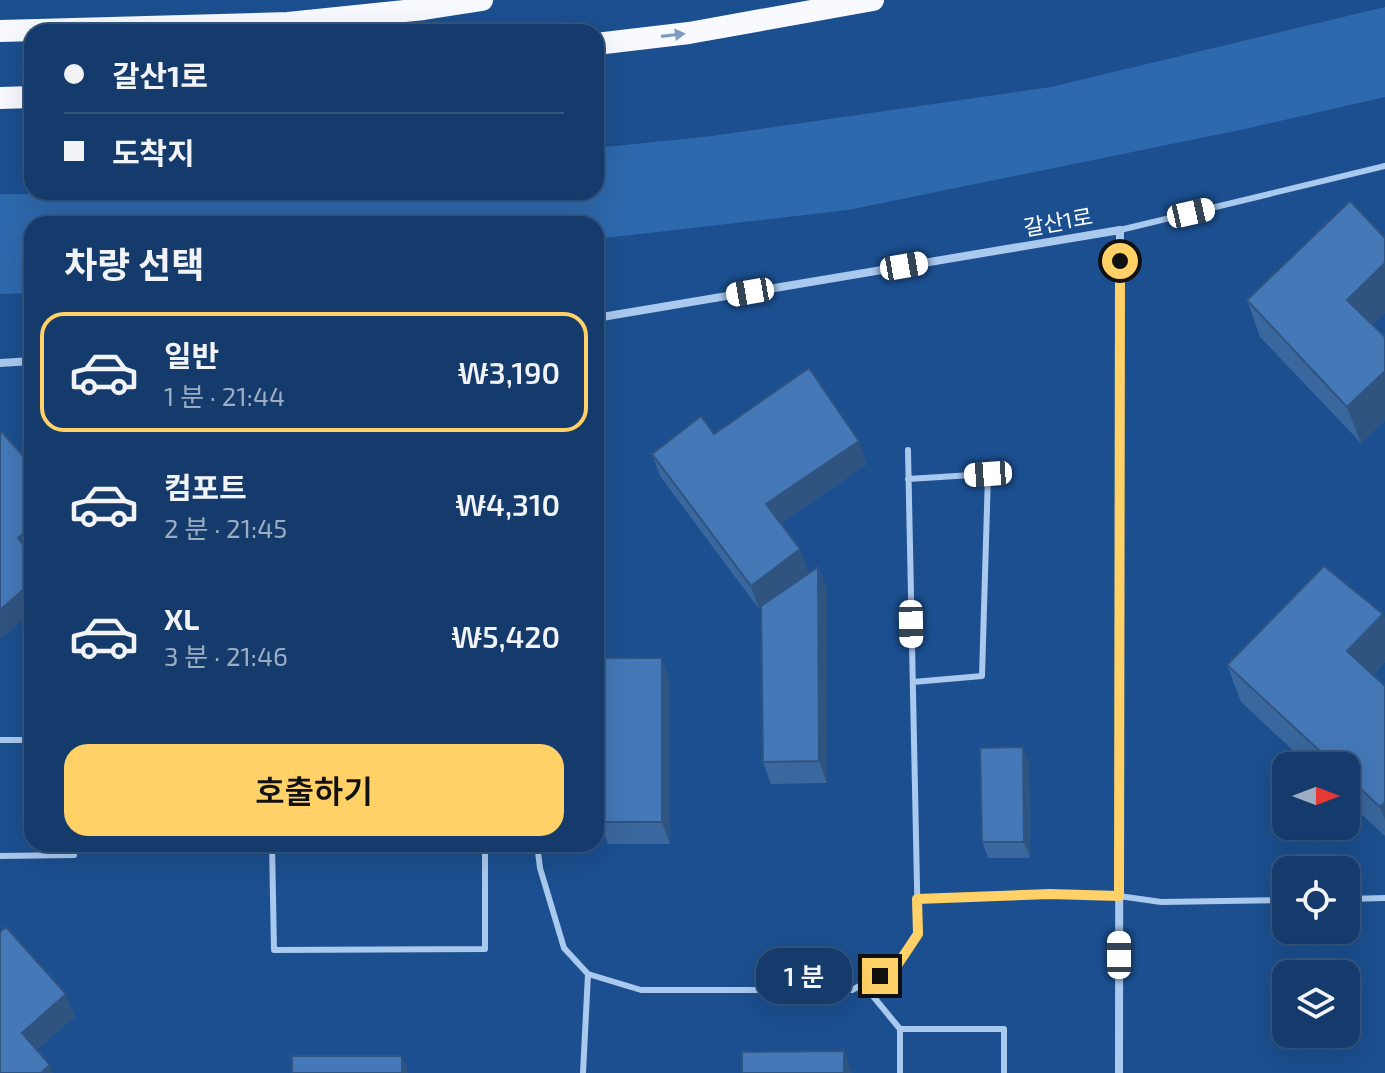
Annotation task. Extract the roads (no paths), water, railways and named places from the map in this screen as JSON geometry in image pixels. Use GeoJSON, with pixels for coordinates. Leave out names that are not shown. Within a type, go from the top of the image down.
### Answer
{"type":"FeatureCollection","features":[{"type":"Feature","properties":{"kind":"highway"},"geometry":{"type":"LineString","coordinates":[[252,24],[288,23],[482,0]]}},
{"type":"Feature","properties":{"kind":"highway"},"geometry":{"type":"LineString","coordinates":[[604,43],[689,33],[873,0]]}},
{"type":"Feature","properties":{"kind":"highway"},"geometry":{"type":"LineString","coordinates":[[0,31],[24,30]]}},
{"type":"Feature","properties":{"kind":"highway"},"geometry":{"type":"LineString","coordinates":[[0,98],[24,97]]}},
{"type":"Feature","properties":{"kind":"street","name":"갈산1로"},"geometry":{"type":"LineString","coordinates":[[604,317],[1120,230],[1119,1073]]}},
{"type":"Feature","properties":{"kind":"street"},"geometry":{"type":"LineString","coordinates":[[0,363],[24,362]]}},
{"type":"Feature","properties":{"kind":"lane"},"geometry":{"type":"LineString","coordinates":[[1120,230],[1385,166]]}},
{"type":"Feature","properties":{"kind":"lane"},"geometry":{"type":"LineString","coordinates":[[538,852],[564,948],[588,974],[641,990],[852,990],[896,967],[918,934],[908,450]]}},
{"type":"Feature","properties":{"kind":"lane"},"geometry":{"type":"LineString","coordinates":[[908,479],[988,474],[982,676],[913,682]]}},
{"type":"Feature","properties":{"kind":"lane"},"geometry":{"type":"LineString","coordinates":[[0,740],[24,740]]}},
{"type":"Feature","properties":{"kind":"lane"},"geometry":{"type":"LineString","coordinates":[[0,856],[74,855],[74,852]]}},
{"type":"Feature","properties":{"kind":"lane"},"geometry":{"type":"LineString","coordinates":[[272,852],[274,950],[485,949],[485,852]]}},
{"type":"Feature","properties":{"kind":"lane"},"geometry":{"type":"LineString","coordinates":[[917,899],[1050,894],[1119,896],[1161,902],[1272,900]]}},
{"type":"Feature","properties":{"kind":"lane"},"geometry":{"type":"LineString","coordinates":[[1360,899],[1385,898]]}},
{"type":"Feature","properties":{"kind":"lane"},"geometry":{"type":"LineString","coordinates":[[583,1073],[588,974]]}},
{"type":"Feature","properties":{"kind":"lane"},"geometry":{"type":"LineString","coordinates":[[863,984],[900,1029],[900,1073]]}},
{"type":"Feature","properties":{"kind":"lane"},"geometry":{"type":"LineString","coordinates":[[900,1029],[1004,1029],[1004,1073]]}}]}
